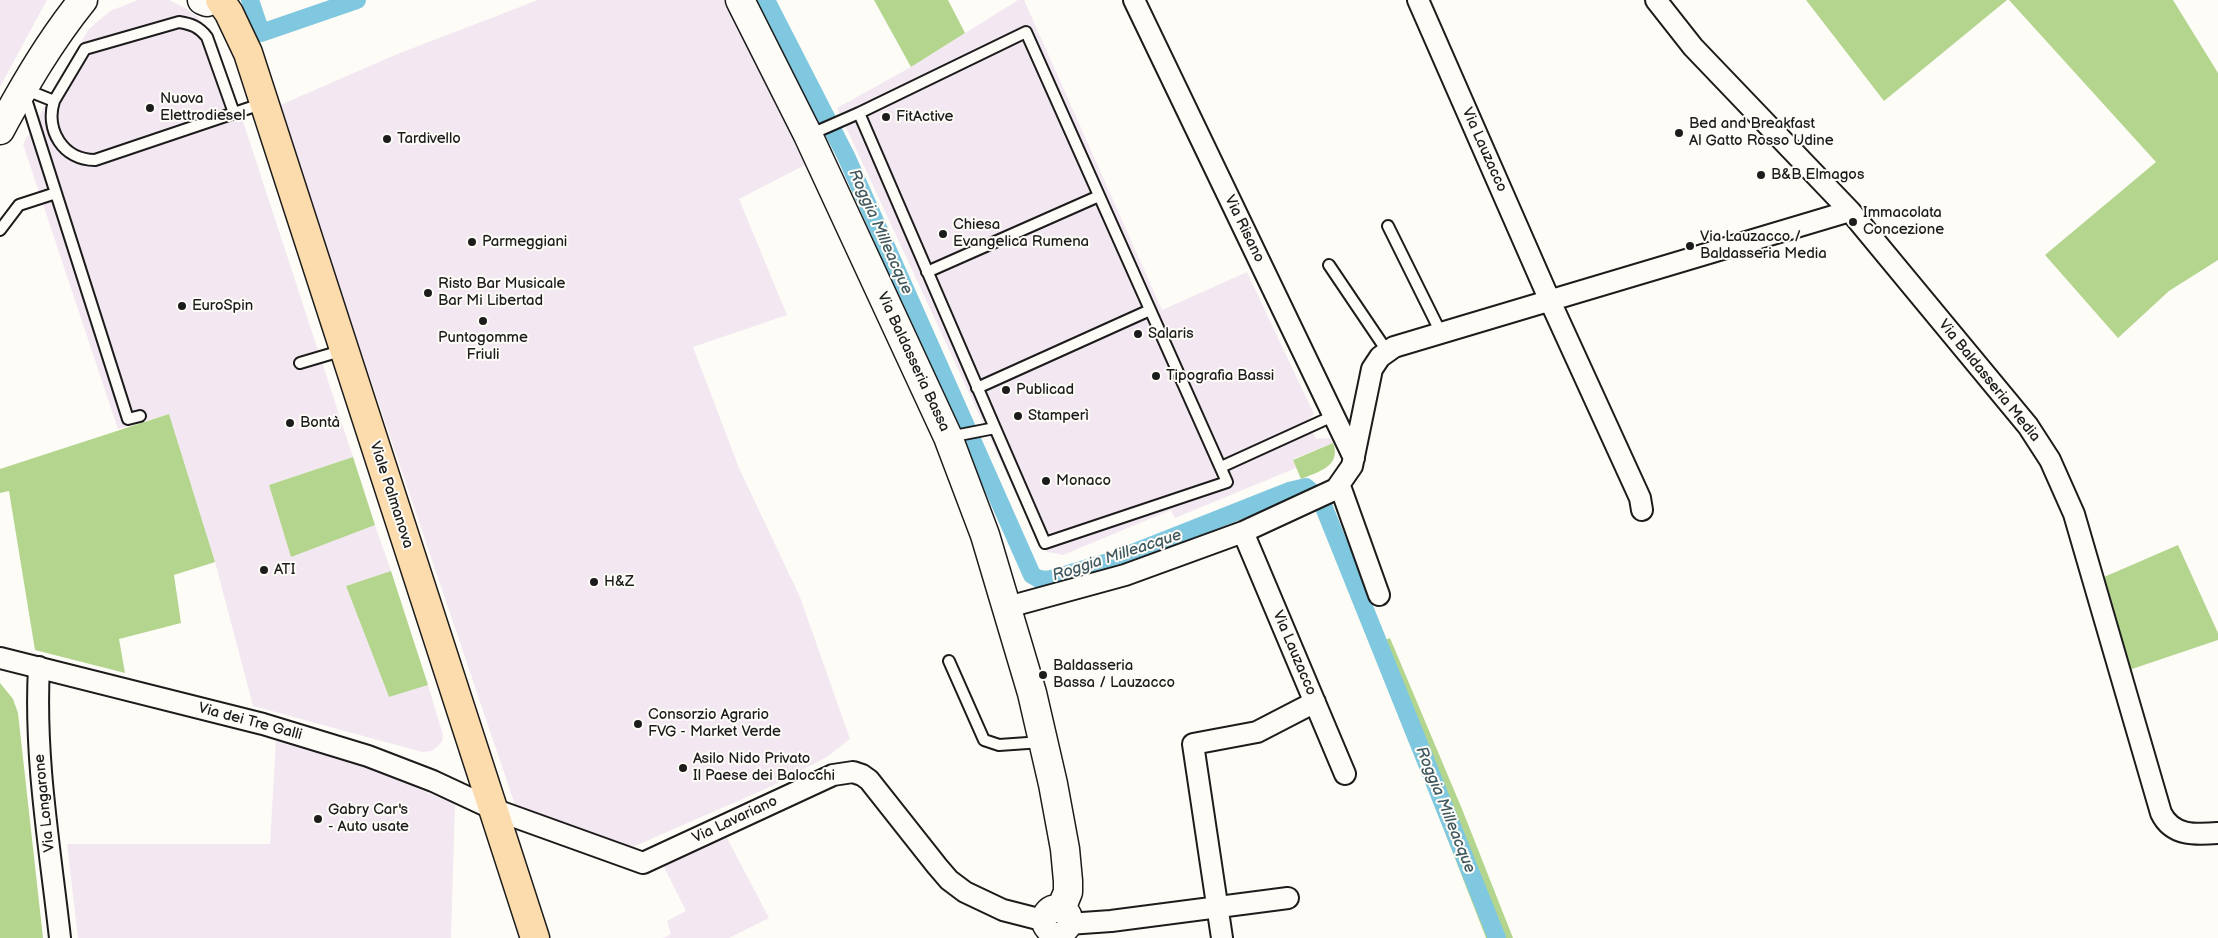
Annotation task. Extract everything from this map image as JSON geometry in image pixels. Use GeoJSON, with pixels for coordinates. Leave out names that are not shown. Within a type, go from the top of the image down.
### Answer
{"type":"FeatureCollection","features":[{"type":"Feature","properties":{"kind":"main road","name":"Viale Palmanova"},"geometry":{"type":"LineString","coordinates":[[216,3],[248,53],[535,938]]}},
{"type":"Feature","properties":{"kind":"street"},"geometry":{"type":"LineString","coordinates":[[58,31],[71,0]]}},
{"type":"Feature","properties":{"kind":"street"},"geometry":{"type":"LineString","coordinates":[[0,130],[22,89],[58,31],[82,0]]}},
{"type":"Feature","properties":{"kind":"street"},"geometry":{"type":"LineString","coordinates":[[58,31],[80,11],[100,0]]}},
{"type":"Feature","properties":{"kind":"street","name":"Via Baldasseria Bassa"},"geometry":{"type":"LineString","coordinates":[[740,0],[814,133],[952,436],[1008,607],[1043,741],[1065,849],[1068,892],[1061,925]]}},
{"type":"Feature","properties":{"kind":"street","name":"Via Risano"},"geometry":{"type":"LineString","coordinates":[[1134,0],[1354,458]]}},
{"type":"Feature","properties":{"kind":"street","name":"Via Lauzacco"},"geometry":{"type":"LineString","coordinates":[[1418,0],[1550,301],[1640,498],[1642,510]]}},
{"type":"Feature","properties":{"kind":"street","name":"Via Baldasseria Media"},"geometry":{"type":"LineString","coordinates":[[1656,0],[1693,47],[1850,211],[2028,426],[2050,460],[2074,514],[2165,822],[2176,830],[2197,834],[2218,833]]}},
{"type":"Feature","properties":{"kind":"street"},"geometry":{"type":"LineString","coordinates":[[1008,607],[1125,575],[1243,532],[1334,490],[1352,466],[1372,369],[1380,356],[1387,351],[1441,333],[1850,211]]}},
{"type":"Feature","properties":{"kind":"street"},"geometry":{"type":"LineString","coordinates":[[1334,490],[1379,595]]}},
{"type":"Feature","properties":{"kind":"street","name":"Via Lauzacco"},"geometry":{"type":"LineString","coordinates":[[1243,532],[1345,774]]}},
{"type":"Feature","properties":{"kind":"street","name":"Via dei Tre Galli"},"geometry":{"type":"LineString","coordinates":[[0,658],[263,724],[368,756],[433,781],[493,809]]}},
{"type":"Feature","properties":{"kind":"street","name":"Via Longarone"},"geometry":{"type":"LineString","coordinates":[[39,667],[37,697],[41,773],[60,938]]}},
{"type":"Feature","properties":{"kind":"street"},"geometry":{"type":"LineString","coordinates":[[1222,938],[1193,744],[1257,732],[1315,702]]}},
{"type":"Feature","properties":{"kind":"street","name":"Via Lavariano"},"geometry":{"type":"LineString","coordinates":[[493,809],[643,863],[833,775],[853,772],[870,780],[937,866],[949,880],[964,892],[1004,910],[1061,925]]}},
{"type":"Feature","properties":{"kind":"street"},"geometry":{"type":"LineString","coordinates":[[1061,925],[1102,922],[1288,898]]}},
{"type":"Feature","properties":{"kind":"lane"},"geometry":{"type":"LineString","coordinates":[[234,112],[207,37],[200,29],[191,24],[179,22],[85,49],[54,100],[51,113],[52,126],[64,148],[84,160],[95,160],[264,102]]}},
{"type":"Feature","properties":{"kind":"lane"},"geometry":{"type":"LineString","coordinates":[[814,133],[1026,32],[1227,482],[1045,543],[859,113]]}},
{"type":"Feature","properties":{"kind":"lane"},"geometry":{"type":"LineString","coordinates":[[22,89],[54,100]]}},
{"type":"Feature","properties":{"kind":"lane"},"geometry":{"type":"LineString","coordinates":[[22,89],[128,419],[140,416]]}},
{"type":"Feature","properties":{"kind":"lane"},"geometry":{"type":"LineString","coordinates":[[0,230],[19,205],[56,193]]}},
{"type":"Feature","properties":{"kind":"lane"},"geometry":{"type":"LineString","coordinates":[[928,272],[1099,196]]}},
{"type":"Feature","properties":{"kind":"lane"},"geometry":{"type":"LineString","coordinates":[[1388,226],[1441,333]]}},
{"type":"Feature","properties":{"kind":"lane"},"geometry":{"type":"LineString","coordinates":[[1328,265],[1387,351]]}},
{"type":"Feature","properties":{"kind":"lane"},"geometry":{"type":"LineString","coordinates":[[977,388],[1150,310]]}},
{"type":"Feature","properties":{"kind":"lane"},"geometry":{"type":"LineString","coordinates":[[300,364],[344,350]]}},
{"type":"Feature","properties":{"kind":"lane"},"geometry":{"type":"LineString","coordinates":[[1220,466],[1333,416]]}},
{"type":"Feature","properties":{"kind":"lane"},"geometry":{"type":"LineString","coordinates":[[952,436],[995,428]]}},
{"type":"Feature","properties":{"kind":"lane"},"geometry":{"type":"LineString","coordinates":[[949,661],[984,740],[999,745],[1043,741]]}},
{"type":"Feature","properties":{"kind":"shaded area"},"geometry":{"type":"Polygon","coordinates":[[[0,0],[47,0],[0,87],[0,0]]]}},
{"type":"Feature","properties":{"kind":"shaded area"},"geometry":{"type":"Polygon","coordinates":[[[138,0],[169,0],[187,9],[198,17],[217,42],[353,457],[269,485],[291,556],[375,525],[391,571],[346,586],[389,697],[428,685],[443,735],[442,742],[432,751],[422,752],[253,706],[215,562],[169,414],[118,429],[23,144],[88,30],[110,11],[138,0]]]}},
{"type":"Feature","properties":{"kind":"shaded area"},"geometry":{"type":"Polygon","coordinates":[[[538,0],[724,0],[805,165],[739,199],[787,315],[693,347],[739,468],[800,597],[850,739],[827,757],[770,787],[628,849],[515,805],[278,106],[395,55],[538,0]]]}},
{"type":"Feature","properties":{"kind":"shaded area"},"geometry":{"type":"Polygon","coordinates":[[[1018,0],[1024,0],[1162,310],[1247,272],[1314,414],[1307,421],[1316,439],[1330,438],[1333,443],[1293,459],[1296,468],[1175,518],[1171,510],[1063,555],[1048,552],[1039,544],[837,108],[911,67],[1018,0]]]}},
{"type":"Feature","properties":{"kind":"shaded area"},"geometry":{"type":"Polygon","coordinates":[[[276,739],[373,770],[455,804],[451,938],[78,938],[67,844],[270,844],[276,739]]]}},
{"type":"Feature","properties":{"kind":"shaded area"},"geometry":{"type":"Polygon","coordinates":[[[726,836],[769,918],[729,938],[663,938],[671,934],[667,921],[686,911],[663,865],[726,836]]]}},
{"type":"Feature","properties":{"kind":"green space"},"geometry":{"type":"Polygon","coordinates":[[[874,0],[948,0],[965,33],[911,67],[874,0]]]}},
{"type":"Feature","properties":{"kind":"green space"},"geometry":{"type":"Polygon","coordinates":[[[1806,0],[2007,0],[1884,101],[1806,0]]]}},
{"type":"Feature","properties":{"kind":"green space"},"geometry":{"type":"Polygon","coordinates":[[[2009,0],[2173,0],[2218,73],[2218,260],[2169,291],[2118,338],[2045,255],[2156,162],[2009,0]]]}},
{"type":"Feature","properties":{"kind":"green space"},"geometry":{"type":"Polygon","coordinates":[[[169,414],[215,562],[174,575],[181,623],[119,639],[125,673],[35,650],[9,491],[0,493],[0,469],[169,414]]]}},
{"type":"Feature","properties":{"kind":"green space"},"geometry":{"type":"Polygon","coordinates":[[[1333,443],[1335,451],[1331,463],[1321,471],[1301,479],[1293,460],[1333,443]]]}},
{"type":"Feature","properties":{"kind":"green space"},"geometry":{"type":"Polygon","coordinates":[[[353,457],[375,525],[291,557],[269,485],[353,457]]]}},
{"type":"Feature","properties":{"kind":"green space"},"geometry":{"type":"Polygon","coordinates":[[[2178,545],[2218,633],[2218,640],[2129,670],[2104,577],[2178,545]]]}},
{"type":"Feature","properties":{"kind":"green space"},"geometry":{"type":"Polygon","coordinates":[[[391,571],[428,685],[389,697],[346,586],[391,571]]]}},
{"type":"Feature","properties":{"kind":"green space"},"geometry":{"type":"Polygon","coordinates":[[[1390,638],[1462,809],[1513,938],[1486,938],[1372,645],[1390,638]]]}},
{"type":"Feature","properties":{"kind":"green space"},"geometry":{"type":"Polygon","coordinates":[[[0,683],[13,699],[18,713],[43,938],[0,938],[0,683]]]}},
{"type":"Feature","properties":{"kind":"waterway"},"geometry":{"type":"LineString","coordinates":[[250,0],[261,33],[357,0]]}},
{"type":"Feature","properties":{"kind":"waterway","name":"Roggia Milleacque"},"geometry":{"type":"LineString","coordinates":[[766,0],[846,156],[1032,575],[1039,579],[1048,580],[1112,561],[1289,491],[1306,487],[1321,500],[1497,938]]}},
{"type":"Feature","properties":{"kind":"place","name":"Nuova Elettrodiesel"},"geometry":{"type":"Point","coordinates":[150,108]}},
{"type":"Feature","properties":{"kind":"place","name":"FitActive"},"geometry":{"type":"Point","coordinates":[886,117]}},
{"type":"Feature","properties":{"kind":"place","name":"Bed and Breakfast Al Gatto Rosso Udine"},"geometry":{"type":"Point","coordinates":[1679,133]}},
{"type":"Feature","properties":{"kind":"place","name":"Tardivello"},"geometry":{"type":"Point","coordinates":[387,139]}},
{"type":"Feature","properties":{"kind":"place","name":"B&B Elmagos"},"geometry":{"type":"Point","coordinates":[1761,175]}},
{"type":"Feature","properties":{"kind":"place","name":"Immacolata Concezione"},"geometry":{"type":"Point","coordinates":[1853,222]}},
{"type":"Feature","properties":{"kind":"place","name":"Chiesa Evangelica Rumena"},"geometry":{"type":"Point","coordinates":[943,234]}},
{"type":"Feature","properties":{"kind":"place","name":"Parmeggiani"},"geometry":{"type":"Point","coordinates":[472,242]}},
{"type":"Feature","properties":{"kind":"place","name":"Via Lauzacco / Baldasseria Media"},"geometry":{"type":"Point","coordinates":[1690,246]}},
{"type":"Feature","properties":{"kind":"place","name":"Risto Bar Musicale Bar Mi Libertad"},"geometry":{"type":"Point","coordinates":[428,293]}},
{"type":"Feature","properties":{"kind":"place","name":"EuroSpin"},"geometry":{"type":"Point","coordinates":[182,306]}},
{"type":"Feature","properties":{"kind":"place","name":"Puntogomme Friuli"},"geometry":{"type":"Point","coordinates":[483,321]}},
{"type":"Feature","properties":{"kind":"place","name":"Salaris"},"geometry":{"type":"Point","coordinates":[1138,334]}},
{"type":"Feature","properties":{"kind":"place","name":"Tipografia Bassi"},"geometry":{"type":"Point","coordinates":[1156,376]}},
{"type":"Feature","properties":{"kind":"place","name":"Publicad"},"geometry":{"type":"Point","coordinates":[1006,390]}},
{"type":"Feature","properties":{"kind":"place","name":"Stamperì"},"geometry":{"type":"Point","coordinates":[1018,416]}},
{"type":"Feature","properties":{"kind":"place","name":"Bontà"},"geometry":{"type":"Point","coordinates":[290,423]}},
{"type":"Feature","properties":{"kind":"place","name":"Monaco"},"geometry":{"type":"Point","coordinates":[1046,481]}},
{"type":"Feature","properties":{"kind":"place","name":"ATI"},"geometry":{"type":"Point","coordinates":[264,570]}},
{"type":"Feature","properties":{"kind":"place","name":"H&Z"},"geometry":{"type":"Point","coordinates":[594,582]}},
{"type":"Feature","properties":{"kind":"place","name":"Baldasseria Bassa / Lauzacco"},"geometry":{"type":"Point","coordinates":[1043,675]}},
{"type":"Feature","properties":{"kind":"place","name":"Consorzio Agrario FVG - Market Verde"},"geometry":{"type":"Point","coordinates":[638,724]}},
{"type":"Feature","properties":{"kind":"place","name":"Asilo Nido Privato Il Paese dei Balocchi"},"geometry":{"type":"Point","coordinates":[683,768]}},
{"type":"Feature","properties":{"kind":"place","name":"Gabry Car's - Auto usate"},"geometry":{"type":"Point","coordinates":[318,819]}}]}
